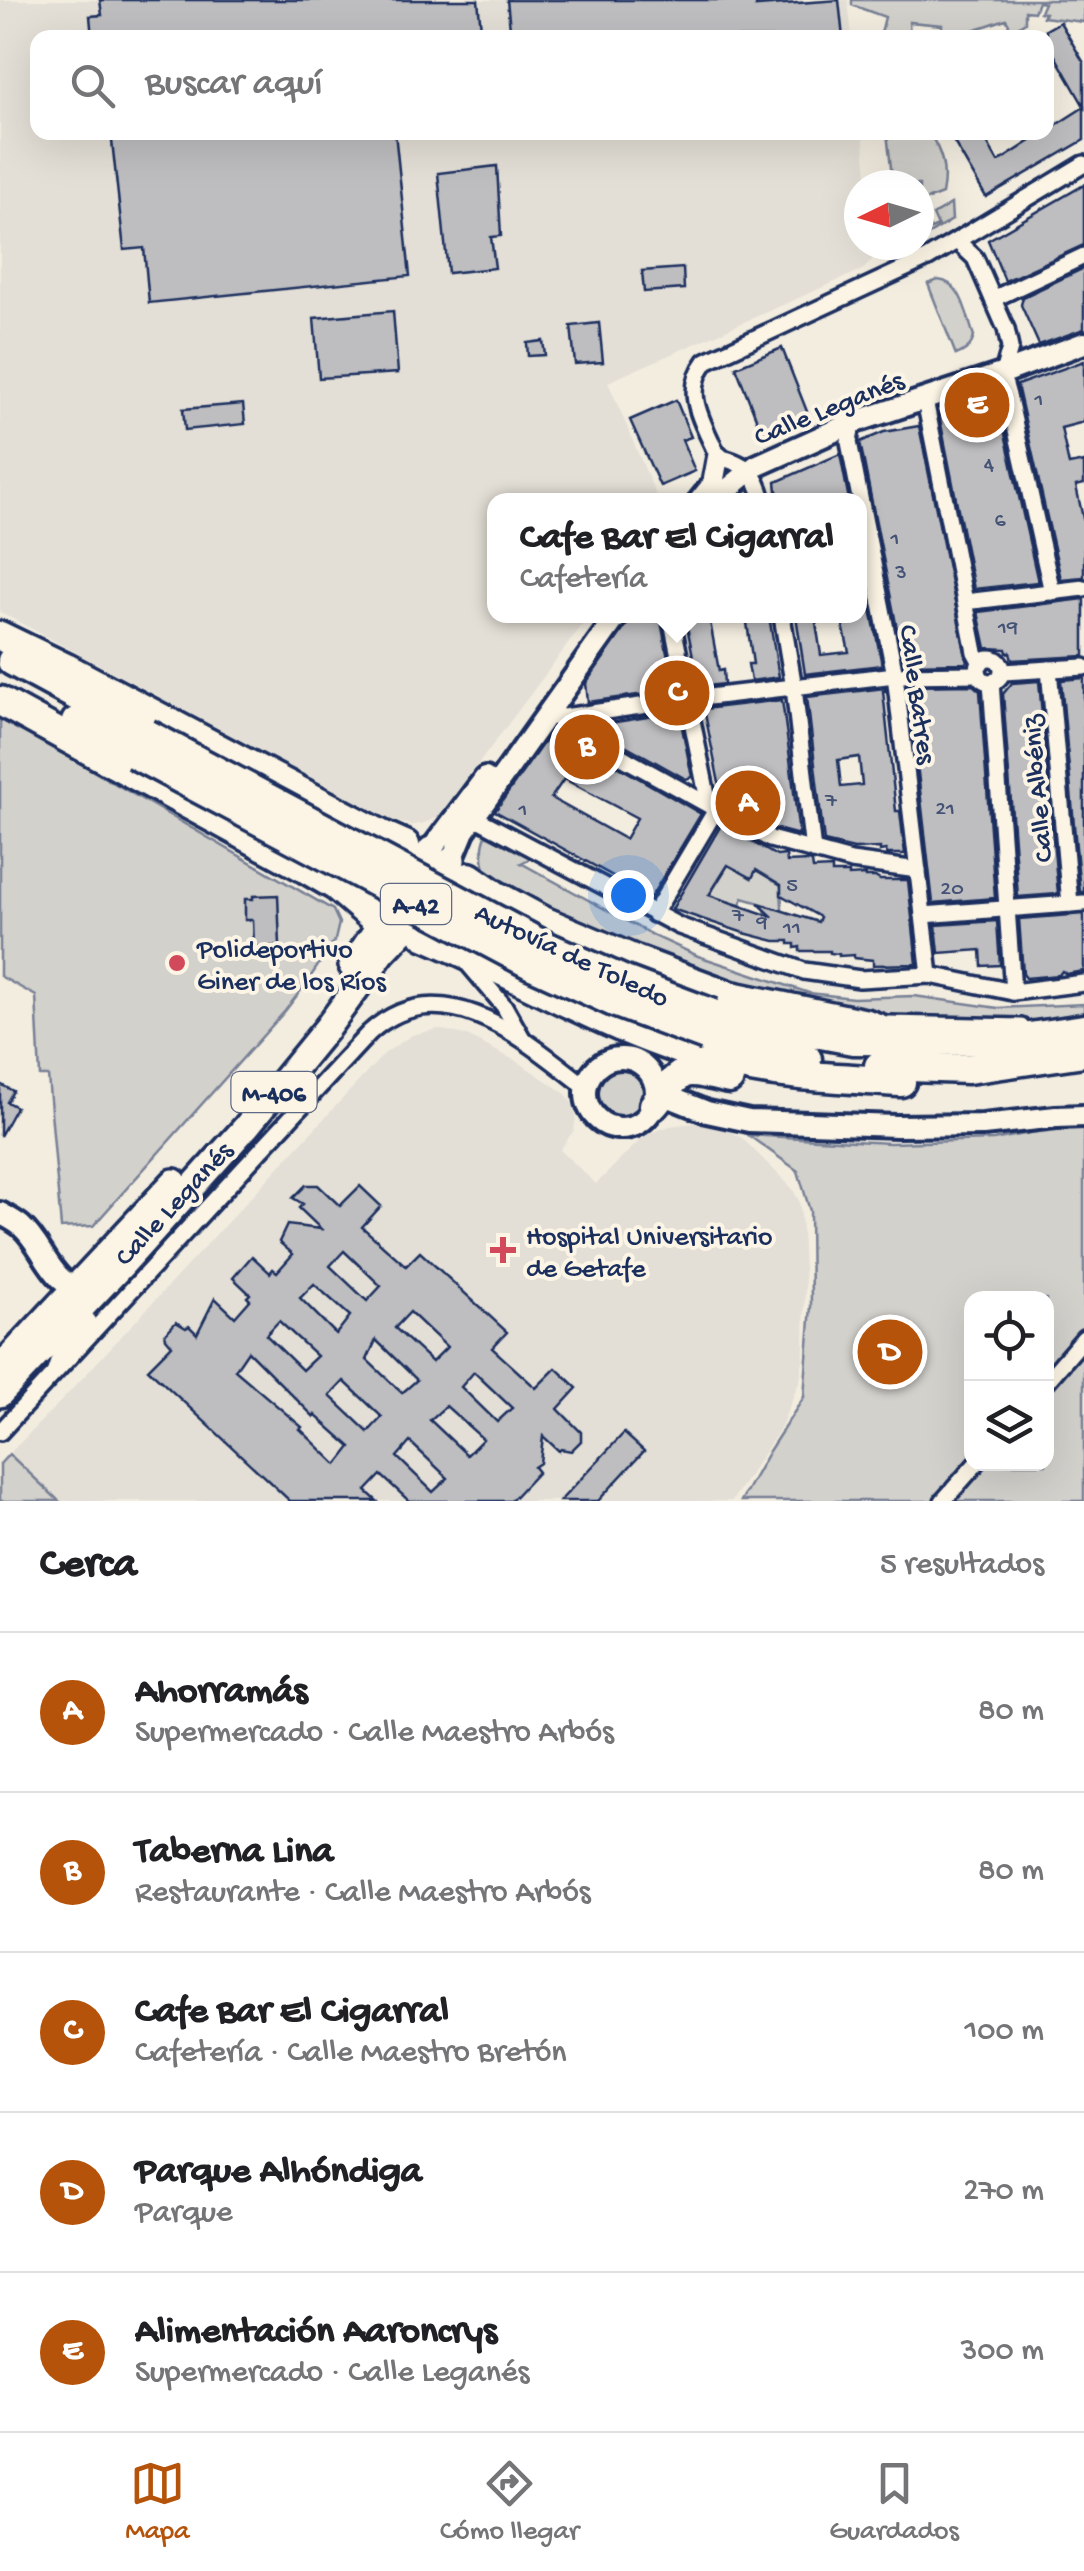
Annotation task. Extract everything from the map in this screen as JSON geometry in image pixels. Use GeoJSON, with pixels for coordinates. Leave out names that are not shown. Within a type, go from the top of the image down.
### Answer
{"type":"FeatureCollection","features":[{"type":"Feature","properties":{"kind":"highway"},"geometry":{"type":"LineString","coordinates":[[0,636],[386,837],[439,858],[543,921],[731,996],[867,1024],[910,1040]]}},
{"type":"Feature","properties":{"kind":"highway","name":"Autovía de Toledo"},"geometry":{"type":"LineString","coordinates":[[0,654],[140,744],[530,964],[614,1002],[709,1025],[854,1040],[1002,1041],[1084,1029]]}},
{"type":"Feature","properties":{"kind":"highway","name":"Autovía de Toledo"},"geometry":{"type":"LineString","coordinates":[[0,681],[140,744]]}},
{"type":"Feature","properties":{"kind":"highway"},"geometry":{"type":"LineString","coordinates":[[0,701],[305,868],[394,927],[461,952],[602,1020],[722,1062],[765,1071],[902,1082]]}},
{"type":"Feature","properties":{"kind":"highway","name":"Calle Leganés"},"geometry":{"type":"LineString","coordinates":[[388,855],[439,858],[468,891],[458,914],[436,933],[394,927],[368,894],[373,875],[388,855]]}},
{"type":"Feature","properties":{"kind":"highway","name":"Calle Leganés"},"geometry":{"type":"LineString","coordinates":[[0,1368],[85,1289],[139,1246],[246,1127],[382,953],[394,927],[439,858]]}},
{"type":"Feature","properties":{"kind":"highway","name":"Calle Leganés"},"geometry":{"type":"LineString","coordinates":[[0,1394],[327,1000],[394,927]]}},
{"type":"Feature","properties":{"kind":"highway","name":"Autovía de Toledo"},"geometry":{"type":"LineString","coordinates":[[709,1025],[742,1046],[868,1066],[968,1069],[1084,1052]]}},
{"type":"Feature","properties":{"kind":"highway"},"geometry":{"type":"LineString","coordinates":[[654,1103],[685,1072],[768,1086],[850,1088],[968,1069]]}},
{"type":"Feature","properties":{"kind":"street"},"geometry":{"type":"LineString","coordinates":[[706,493],[713,484],[718,457],[694,394],[698,373],[709,358],[894,275],[1084,164]]}},
{"type":"Feature","properties":{"kind":"street"},"geometry":{"type":"LineString","coordinates":[[957,241],[975,258],[1006,328],[1010,348],[1001,374],[1052,592]]}},
{"type":"Feature","properties":{"kind":"street"},"geometry":{"type":"LineString","coordinates":[[993,299],[1084,256]]}},
{"type":"Feature","properties":{"kind":"street","name":"Calle Leganés"},"geometry":{"type":"LineString","coordinates":[[723,493],[750,470],[852,423],[1084,344]]}},
{"type":"Feature","properties":{"kind":"street"},"geometry":{"type":"LineString","coordinates":[[925,400],[975,652],[988,673],[1013,992]]}},
{"type":"Feature","properties":{"kind":"street","name":"Calle Batres"},"geometry":{"type":"LineString","coordinates":[[852,423],[848,442],[858,493]]}},
{"type":"Feature","properties":{"kind":"street"},"geometry":{"type":"LineString","coordinates":[[718,457],[750,470],[761,493]]}},
{"type":"Feature","properties":{"kind":"street","name":"Calle Batres"},"geometry":{"type":"LineString","coordinates":[[867,537],[895,676],[930,975]]}},
{"type":"Feature","properties":{"kind":"street"},"geometry":{"type":"LineString","coordinates":[[965,602],[1084,588]]}},
{"type":"Feature","properties":{"kind":"street","name":"Calle Leganés"},"geometry":{"type":"LineString","coordinates":[[439,858],[600,623]]}},
{"type":"Feature","properties":{"kind":"street","name":"Calle Leganés"},"geometry":{"type":"LineString","coordinates":[[439,858],[462,835],[548,721],[611,623]]}},
{"type":"Feature","properties":{"kind":"street"},"geometry":{"type":"LineString","coordinates":[[654,914],[713,806],[674,623]]}},
{"type":"Feature","properties":{"kind":"street"},"geometry":{"type":"LineString","coordinates":[[783,623],[813,852]]}},
{"type":"Feature","properties":{"kind":"street"},"geometry":{"type":"LineString","coordinates":[[0,624],[66,668]]}},
{"type":"Feature","properties":{"kind":"street"},"geometry":{"type":"LineString","coordinates":[[548,721],[895,676],[1084,667]]}},
{"type":"Feature","properties":{"kind":"street","name":"Calle Albéniz"},"geometry":{"type":"LineString","coordinates":[[1049,669],[1077,903]]}},
{"type":"Feature","properties":{"kind":"street"},"geometry":{"type":"LineString","coordinates":[[548,721],[770,839],[851,861],[918,870]]}},
{"type":"Feature","properties":{"kind":"street"},"geometry":{"type":"LineString","coordinates":[[474,817],[678,926],[804,971],[860,980],[930,975],[1013,992],[1084,983]]}},
{"type":"Feature","properties":{"kind":"street"},"geometry":{"type":"LineString","coordinates":[[923,915],[1077,903]]}},
{"type":"Feature","properties":{"kind":"street"},"geometry":{"type":"LineString","coordinates":[[461,952],[504,1006],[524,1041]]}},
{"type":"Feature","properties":{"kind":"street","name":"Calle Leganés"},"geometry":{"type":"LineString","coordinates":[[0,1432],[383,1021],[407,1010],[446,1005],[474,1012],[549,1057],[586,1086]]}},
{"type":"Feature","properties":{"kind":"street"},"geometry":{"type":"LineString","coordinates":[[867,1024],[1021,1027],[1084,1016]]}},
{"type":"Feature","properties":{"kind":"street"},"geometry":{"type":"LineString","coordinates":[[654,1103],[654,1081],[647,1068],[636,1060],[612,1058],[600,1064],[586,1086],[591,1111],[604,1124],[622,1128],[654,1103],[749,1121],[897,1126],[983,1125],[1084,1116]]}},
{"type":"Feature","properties":{"kind":"street"},"geometry":{"type":"LineString","coordinates":[[654,1103],[671,1115],[707,1112]]}},
{"type":"Feature","properties":{"kind":"street"},"geometry":{"type":"LineString","coordinates":[[0,1213],[21,1226],[48,1265],[85,1289]]}},
{"type":"Feature","properties":{"kind":"street","name":"Calle Leganés"},"geometry":{"type":"LineString","coordinates":[[55,1375],[62,1350],[120,1282],[139,1246]]}},
{"type":"Feature","properties":{"kind":"street"},"geometry":{"type":"LineString","coordinates":[[1047,1381],[1084,1338]]}},
{"type":"Feature","properties":{"kind":"street"},"geometry":{"type":"LineString","coordinates":[[944,1501],[970,1471]]}},
{"type":"Feature","properties":{"kind":"shaded area"},"geometry":{"type":"Polygon","coordinates":[[[0,0],[848,0],[851,30],[30,30],[30,140],[864,140],[867,170],[844,170],[844,260],[872,260],[864,269],[608,382],[655,493],[487,493],[487,623],[584,623],[441,814],[422,824],[393,821],[0,612],[0,0]]]}},
{"type":"Feature","properties":{"kind":"shaded area"},"geometry":{"type":"Polygon","coordinates":[[[852,0],[1084,0],[1084,22],[1043,17],[1045,13],[1040,12],[1044,3],[1038,2],[1034,12],[1025,11],[1025,22],[1013,30],[1007,30],[1006,19],[968,30],[942,30],[942,25],[909,22],[910,30],[882,30],[885,17],[852,5],[852,0]]]}},
{"type":"Feature","properties":{"kind":"shaded area"},"geometry":{"type":"Polygon","coordinates":[[[888,140],[933,140],[942,162],[942,194],[934,197],[934,170],[891,170],[888,140]]]}},
{"type":"Feature","properties":{"kind":"shaded area"},"geometry":{"type":"Polygon","coordinates":[[[951,204],[952,220],[934,231],[938,226],[934,214],[951,204]]]}},
{"type":"Feature","properties":{"kind":"shaded area"},"geometry":{"type":"Polygon","coordinates":[[[938,280],[958,293],[974,336],[968,348],[956,355],[928,284],[938,280]]]}},
{"type":"Feature","properties":{"kind":"shaded area","name":"Polideportivo Giner de los Ríos"},"geometry":{"type":"Polygon","coordinates":[[[0,715],[333,910],[339,923],[335,940],[285,1011],[93,1226],[61,1228],[48,1076],[40,1076],[36,996],[0,976],[0,715]]]}},
{"type":"Feature","properties":{"kind":"shaded area"},"geometry":{"type":"Polygon","coordinates":[[[486,835],[531,858],[521,863],[654,936],[698,956],[809,993],[853,998],[914,996],[998,1008],[1084,1004],[1084,1012],[1017,1024],[918,1022],[851,1014],[706,980],[491,886],[483,861],[486,835]]]}},
{"type":"Feature","properties":{"kind":"shaded area"},"geometry":{"type":"Polygon","coordinates":[[[728,855],[733,867],[751,878],[756,870],[771,879],[780,871],[783,924],[765,914],[767,905],[743,898],[740,905],[709,896],[728,865],[728,855]]]}},
{"type":"Feature","properties":{"kind":"shaded area","name":"Hospital Universitario de Getafe"},"geometry":{"type":"Polygon","coordinates":[[[438,1029],[465,1035],[520,1063],[566,1094],[576,1118],[574,1130],[560,1150],[596,1184],[645,1135],[693,1123],[742,1138],[792,1188],[801,1214],[805,1285],[800,1380],[780,1429],[732,1501],[59,1501],[9,1454],[385,1053],[412,1035],[438,1029]]]}},
{"type":"Feature","properties":{"kind":"shaded area"},"geometry":{"type":"Polygon","coordinates":[[[621,1068],[639,1075],[646,1093],[639,1111],[621,1118],[603,1111],[596,1093],[603,1075],[621,1068]]]}},
{"type":"Feature","properties":{"kind":"shaded area"},"geometry":{"type":"Polygon","coordinates":[[[1084,1123],[1084,1501],[741,1501],[804,1397],[811,1306],[810,1211],[798,1171],[748,1135],[890,1143],[993,1140],[1084,1123]]]}},
{"type":"Feature","properties":{"kind":"shaded area"},"geometry":{"type":"Polygon","coordinates":[[[9,1454],[59,1501],[0,1501],[0,1464],[9,1454]]]}},
{"type":"Feature","properties":{"kind":"building"},"geometry":{"type":"Polygon","coordinates":[[[100,0],[478,0],[481,30],[91,30],[90,16],[102,15],[100,0]]]}},
{"type":"Feature","properties":{"kind":"building"},"geometry":{"type":"Polygon","coordinates":[[[507,0],[758,0],[756,6],[839,0],[842,30],[510,30],[507,0]]]}},
{"type":"Feature","properties":{"kind":"building"},"geometry":{"type":"Polygon","coordinates":[[[1060,22],[1084,63],[1084,106],[1054,54],[1054,30],[1046,30],[1060,22]]]}},
{"type":"Feature","properties":{"kind":"building"},"geometry":{"type":"Polygon","coordinates":[[[1084,107],[1084,140],[986,197],[953,140],[986,140],[998,162],[1032,140],[1054,140],[1054,126],[1084,107]]]}},
{"type":"Feature","properties":{"kind":"building"},"geometry":{"type":"Polygon","coordinates":[[[112,140],[396,140],[410,276],[149,303],[144,248],[124,250],[112,140]]]}},
{"type":"Feature","properties":{"kind":"building"},"geometry":{"type":"Polygon","coordinates":[[[497,166],[501,236],[491,237],[495,268],[448,273],[438,173],[497,166]]]}},
{"type":"Feature","properties":{"kind":"building"},"geometry":{"type":"Polygon","coordinates":[[[1084,185],[1084,245],[1005,281],[988,240],[1084,185]]]}},
{"type":"Feature","properties":{"kind":"building"},"geometry":{"type":"Polygon","coordinates":[[[683,268],[684,289],[644,292],[642,271],[683,268]]]}},
{"type":"Feature","properties":{"kind":"building"},"geometry":{"type":"Polygon","coordinates":[[[1084,268],[1084,329],[1039,345],[1021,305],[1023,297],[1084,268]]]}},
{"type":"Feature","properties":{"kind":"building"},"geometry":{"type":"Polygon","coordinates":[[[393,311],[398,373],[319,378],[314,318],[393,311]]]}},
{"type":"Feature","properties":{"kind":"building"},"geometry":{"type":"Polygon","coordinates":[[[599,323],[603,362],[575,364],[571,326],[599,323]]]}},
{"type":"Feature","properties":{"kind":"building"},"geometry":{"type":"Polygon","coordinates":[[[543,341],[545,355],[528,356],[527,343],[543,341]]]}},
{"type":"Feature","properties":{"kind":"building"},"geometry":{"type":"Polygon","coordinates":[[[782,348],[808,414],[762,433],[736,367],[782,348]]]}},
{"type":"Feature","properties":{"kind":"building"},"geometry":{"type":"Polygon","coordinates":[[[1084,361],[1084,422],[1061,428],[1069,465],[1084,462],[1084,484],[1076,486],[1084,523],[1084,577],[1061,579],[1017,385],[1084,361]]]}},
{"type":"Feature","properties":{"kind":"building"},"geometry":{"type":"Polygon","coordinates":[[[996,393],[1038,582],[974,589],[939,414],[996,393]]]}},
{"type":"Feature","properties":{"kind":"building"},"geometry":{"type":"Polygon","coordinates":[[[676,400],[691,437],[682,440],[695,471],[660,486],[630,420],[676,400]]]}},
{"type":"Feature","properties":{"kind":"building"},"geometry":{"type":"Polygon","coordinates":[[[243,404],[245,424],[185,430],[183,409],[243,404]]]}},
{"type":"Feature","properties":{"kind":"building"},"geometry":{"type":"Polygon","coordinates":[[[919,426],[966,663],[904,664],[860,442],[884,432],[919,426]]]}},
{"type":"Feature","properties":{"kind":"building"},"geometry":{"type":"Polygon","coordinates":[[[840,454],[848,493],[777,493],[776,482],[840,454]]]}},
{"type":"Feature","properties":{"kind":"building"},"geometry":{"type":"Polygon","coordinates":[[[867,589],[882,665],[805,674],[797,623],[816,623],[821,655],[849,652],[843,623],[867,623],[867,589]]]}},
{"type":"Feature","properties":{"kind":"building"},"geometry":{"type":"Polygon","coordinates":[[[1084,599],[1084,656],[1012,660],[1006,649],[986,648],[978,612],[1084,599]]]}},
{"type":"Feature","properties":{"kind":"building"},"geometry":{"type":"Polygon","coordinates":[[[628,623],[661,623],[674,690],[588,702],[586,683],[628,623]]]}},
{"type":"Feature","properties":{"kind":"building"},"geometry":{"type":"Polygon","coordinates":[[[686,623],[710,623],[719,671],[723,670],[724,684],[699,687],[686,623]]]}},
{"type":"Feature","properties":{"kind":"building"},"geometry":{"type":"Polygon","coordinates":[[[747,623],[770,623],[779,677],[751,681],[748,664],[753,664],[747,623]]]}},
{"type":"Feature","properties":{"kind":"building"},"geometry":{"type":"Polygon","coordinates":[[[1084,678],[1084,892],[1080,892],[1061,680],[1084,678]]]}},
{"type":"Feature","properties":{"kind":"building"},"geometry":{"type":"Polygon","coordinates":[[[1039,681],[1058,894],[1018,897],[1003,694],[1012,683],[1039,681]]]}},
{"type":"Feature","properties":{"kind":"building"},"geometry":{"type":"Polygon","coordinates":[[[973,685],[980,691],[995,898],[933,903],[908,686],[973,685]]]}},
{"type":"Feature","properties":{"kind":"building"},"geometry":{"type":"Polygon","coordinates":[[[885,688],[896,811],[900,811],[905,854],[824,842],[807,697],[885,688]],[[859,757],[838,760],[841,787],[862,785],[859,757]]]}},
{"type":"Feature","properties":{"kind":"building"},"geometry":{"type":"Polygon","coordinates":[[[782,700],[799,835],[773,828],[722,798],[704,709],[782,700]]]}},
{"type":"Feature","properties":{"kind":"building"},"geometry":{"type":"Polygon","coordinates":[[[679,712],[692,777],[686,779],[591,726],[679,712]]]}},
{"type":"Feature","properties":{"kind":"building"},"geometry":{"type":"Polygon","coordinates":[[[553,729],[701,814],[651,897],[495,811],[553,729]],[[564,779],[551,798],[625,839],[637,818],[564,779]]]}},
{"type":"Feature","properties":{"kind":"building"},"geometry":{"type":"Polygon","coordinates":[[[721,825],[777,856],[786,855],[787,862],[808,861],[813,869],[832,868],[832,873],[849,876],[908,880],[917,964],[873,965],[873,960],[854,955],[800,951],[789,941],[744,933],[672,909],[721,825]],[[728,865],[709,895],[773,917],[758,903],[818,922],[820,917],[781,895],[781,885],[756,870],[752,878],[728,865]]]}},
{"type":"Feature","properties":{"kind":"building"},"geometry":{"type":"Polygon","coordinates":[[[278,895],[280,946],[254,947],[253,920],[245,920],[245,899],[278,895]]]}},
{"type":"Feature","properties":{"kind":"building"},"geometry":{"type":"Polygon","coordinates":[[[1084,914],[1084,971],[1026,978],[1019,919],[1084,914]]]}},
{"type":"Feature","properties":{"kind":"building"},"geometry":{"type":"Polygon","coordinates":[[[997,921],[1000,965],[982,966],[981,950],[939,953],[936,925],[997,921]]]}},
{"type":"Feature","properties":{"kind":"building"},"geometry":{"type":"Polygon","coordinates":[[[0,1084],[13,1091],[7,1102],[16,1107],[0,1136],[0,1084]]]}},
{"type":"Feature","properties":{"kind":"building"},"geometry":{"type":"Polygon","coordinates":[[[306,1185],[318,1185],[340,1206],[360,1186],[381,1206],[362,1227],[406,1266],[420,1252],[507,1332],[492,1348],[536,1388],[556,1368],[577,1388],[558,1409],[581,1432],[581,1441],[571,1451],[559,1451],[543,1436],[540,1463],[534,1467],[538,1472],[511,1501],[409,1501],[381,1475],[366,1491],[377,1501],[290,1501],[148,1369],[172,1345],[165,1334],[176,1322],[197,1334],[215,1298],[235,1317],[250,1300],[250,1294],[233,1278],[252,1256],[270,1273],[273,1269],[277,1272],[293,1254],[279,1242],[287,1225],[321,1229],[299,1208],[303,1204],[293,1198],[306,1185]],[[344,1251],[330,1266],[367,1301],[381,1286],[344,1251]],[[314,1284],[300,1298],[336,1334],[350,1316],[314,1284]],[[410,1312],[395,1328],[432,1362],[447,1347],[410,1312]],[[279,1321],[266,1335],[302,1370],[317,1356],[279,1321]],[[376,1340],[367,1360],[402,1393],[417,1380],[376,1340]],[[248,1351],[235,1370],[302,1427],[337,1465],[351,1447],[314,1417],[248,1351]],[[474,1372],[461,1387],[497,1422],[512,1408],[474,1372]],[[344,1381],[330,1396],[368,1432],[382,1417],[344,1381]],[[446,1406],[430,1420],[467,1455],[483,1439],[446,1406]],[[410,1442],[397,1457],[433,1492],[448,1478],[410,1442]]]}},
{"type":"Feature","properties":{"kind":"building"},"geometry":{"type":"Polygon","coordinates":[[[624,1433],[644,1451],[598,1501],[560,1501],[624,1433]]]}},
{"type":"Feature","properties":{"kind":"place","name":"Alimentación Aaroncrys"},"geometry":{"type":"Point","coordinates":[977,405]}},
{"type":"Feature","properties":{"kind":"place","name":"Cafe Bar El Cigarral"},"geometry":{"type":"Point","coordinates":[677,693]}},
{"type":"Feature","properties":{"kind":"place","name":"Taberna Lina"},"geometry":{"type":"Point","coordinates":[587,747]}},
{"type":"Feature","properties":{"kind":"place","name":"Ahorramás"},"geometry":{"type":"Point","coordinates":[748,803]}},
{"type":"Feature","properties":{"kind":"place","name":"Polideportivo Giner de los Ríos"},"geometry":{"type":"Point","coordinates":[177,963]}},
{"type":"Feature","properties":{"kind":"place","name":"Hospital Universitario de Getafe"},"geometry":{"type":"Point","coordinates":[503,1250]}},
{"type":"Feature","properties":{"kind":"place","name":"Parque Alhóndiga"},"geometry":{"type":"Point","coordinates":[890,1352]}}]}
